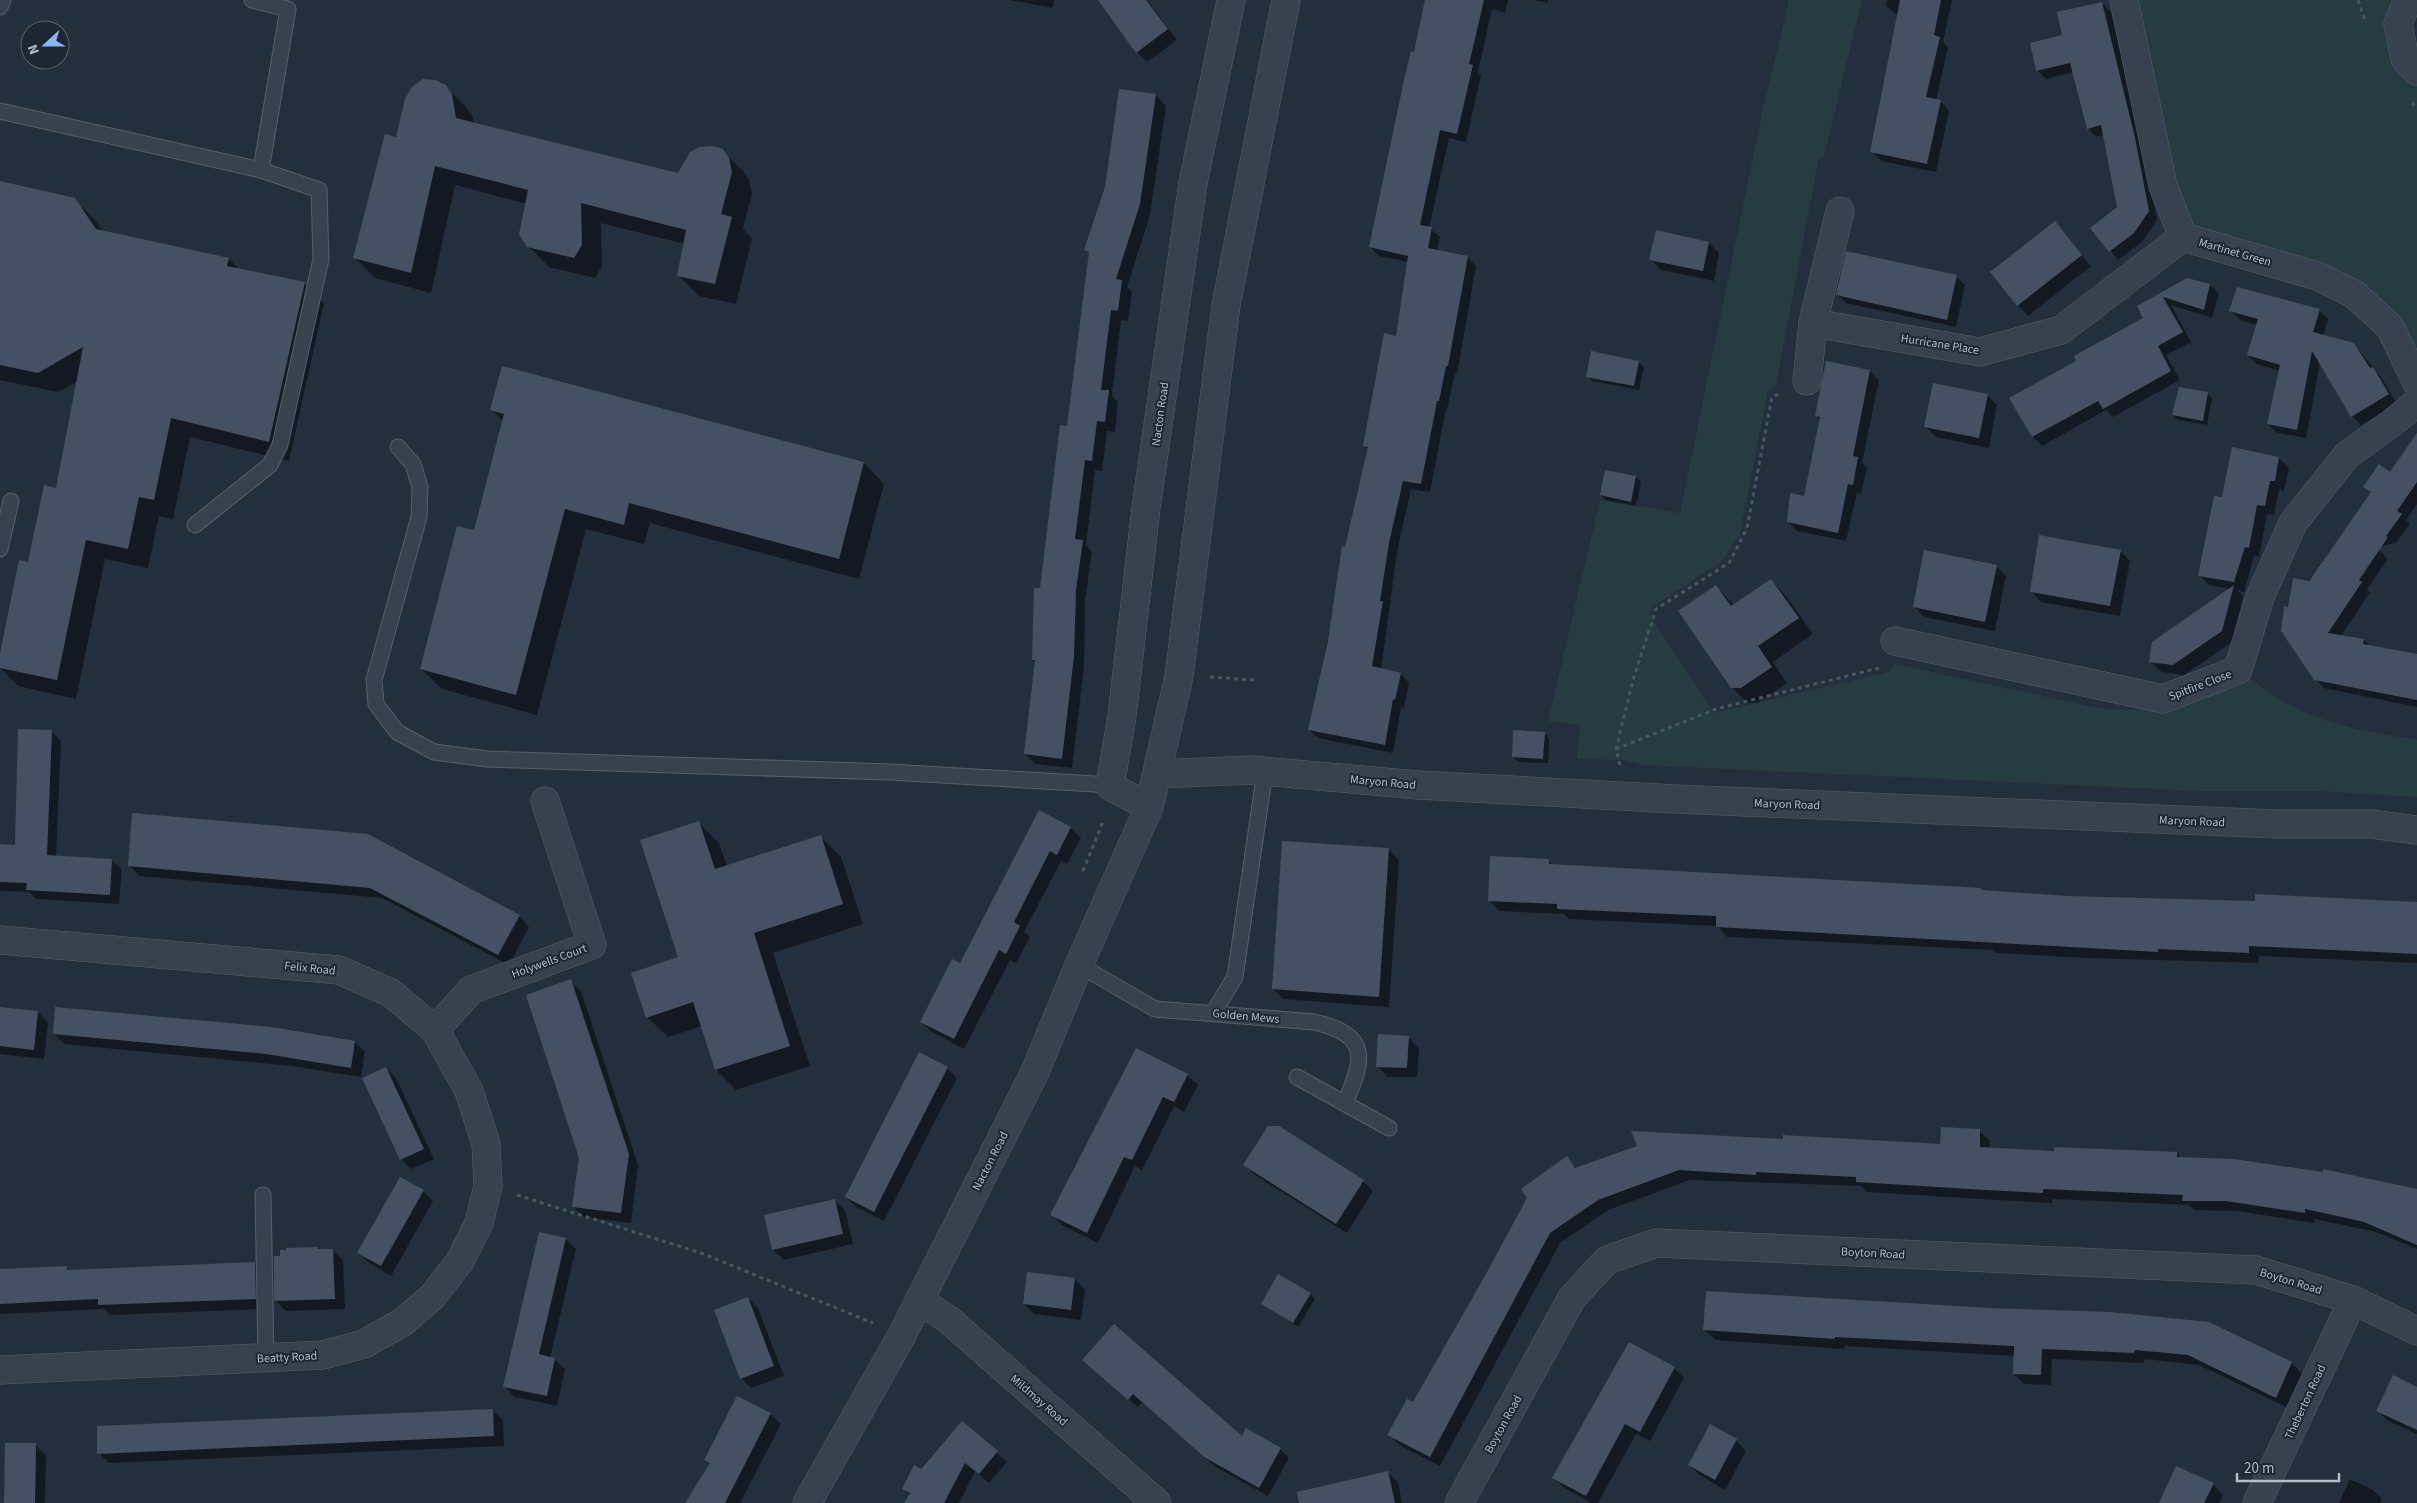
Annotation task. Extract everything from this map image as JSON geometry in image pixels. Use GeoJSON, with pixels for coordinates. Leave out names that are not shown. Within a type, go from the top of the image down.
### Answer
{"type":"FeatureCollection","features":[{"type":"Feature","properties":{"kind":"street","name":"Nacton Road"},"geometry":{"type":"LineString","coordinates":[[1110,786],[1122,716],[1146,508],[1193,183],[1231,0]]}},
{"type":"Feature","properties":{"kind":"street","name":"Nacton Road"},"geometry":{"type":"LineString","coordinates":[[807,1503],[902,1335],[1035,1072],[1149,807],[1180,676],[1226,305],[1286,0]]}},
{"type":"Feature","properties":{"kind":"street","name":"Martinet Green"},"geometry":{"type":"LineString","coordinates":[[2124,0],[2163,186],[2184,237],[2317,276],[2354,294],[2390,327],[2417,383]]}},
{"type":"Feature","properties":{"kind":"street"},"geometry":{"type":"LineString","coordinates":[[2408,0],[2398,24],[2405,59],[2417,71]]}},
{"type":"Feature","properties":{"kind":"street"},"geometry":{"type":"LineString","coordinates":[[1806,381],[1814,322],[1840,211]]}},
{"type":"Feature","properties":{"kind":"street","name":"Hurricane Place"},"geometry":{"type":"LineString","coordinates":[[1814,322],[1980,352],[2061,330],[2184,237]]}},
{"type":"Feature","properties":{"kind":"street","name":"Spitfire Close"},"geometry":{"type":"LineString","coordinates":[[1895,641],[2163,699],[2238,670],[2260,597],[2293,523],[2347,455],[2392,423],[2417,402]]}},
{"type":"Feature","properties":{"kind":"street","name":"Maryon Road"},"geometry":{"type":"LineString","coordinates":[[1158,774],[1265,771],[1418,785],[2276,824],[2371,824],[2417,830]]}},
{"type":"Feature","properties":{"kind":"street"},"geometry":{"type":"LineString","coordinates":[[1110,786],[1149,807]]}},
{"type":"Feature","properties":{"kind":"street","name":"Holywells Court"},"geometry":{"type":"LineString","coordinates":[[435,1030],[471,990],[592,945],[545,801]]}},
{"type":"Feature","properties":{"kind":"street","name":"Felix Road"},"geometry":{"type":"LineString","coordinates":[[0,940],[339,970],[391,993],[435,1030],[469,1091],[486,1144],[488,1186]]}},
{"type":"Feature","properties":{"kind":"street","name":"Beatty Road"},"geometry":{"type":"LineString","coordinates":[[0,1370],[323,1355],[364,1344],[403,1322],[433,1296],[460,1261],[479,1223],[488,1186]]}},
{"type":"Feature","properties":{"kind":"street","name":"Boyton Road"},"geometry":{"type":"LineString","coordinates":[[1461,1503],[1572,1298],[1607,1260],[1656,1243],[2256,1270],[2353,1300],[2417,1331]]}},
{"type":"Feature","properties":{"kind":"street","name":"Mildmay Road"},"geometry":{"type":"LineString","coordinates":[[919,1300],[949,1320],[1157,1503]]}},
{"type":"Feature","properties":{"kind":"street","name":"Theberton Road"},"geometry":{"type":"LineString","coordinates":[[2258,1503],[2353,1300]]}},
{"type":"Feature","properties":{"kind":"lane"},"geometry":{"type":"LineString","coordinates":[[0,7],[2,0]]}},
{"type":"Feature","properties":{"kind":"lane"},"geometry":{"type":"LineString","coordinates":[[252,0],[288,9],[261,170]]}},
{"type":"Feature","properties":{"kind":"lane"},"geometry":{"type":"LineString","coordinates":[[0,111],[261,170],[319,190],[321,259],[280,445],[270,465],[195,525]]}},
{"type":"Feature","properties":{"kind":"lane"},"geometry":{"type":"LineString","coordinates":[[398,447],[414,464],[420,486],[419,517],[374,680],[376,704],[397,732],[434,752],[488,759],[890,772],[1110,786]]}},
{"type":"Feature","properties":{"kind":"lane"},"geometry":{"type":"LineString","coordinates":[[0,549],[11,501]]}},
{"type":"Feature","properties":{"kind":"lane"},"geometry":{"type":"LineString","coordinates":[[1213,1014],[1235,977],[1265,771]]}},
{"type":"Feature","properties":{"kind":"lane","name":"Golden Mews"},"geometry":{"type":"LineString","coordinates":[[1079,966],[1154,1009],[1314,1022],[1339,1030],[1356,1047],[1360,1059],[1358,1074],[1345,1104]]}},
{"type":"Feature","properties":{"kind":"lane"},"geometry":{"type":"LineString","coordinates":[[1296,1077],[1389,1128]]}},
{"type":"Feature","properties":{"kind":"lane"},"geometry":{"type":"LineString","coordinates":[[264,1195],[266,1358]]}},
{"type":"Feature","properties":{"kind":"path"},"geometry":{"type":"LineString","coordinates":[[1624,795],[1623,773],[1616,749],[1633,680],[1656,609],[1729,563],[1747,528],[1772,397],[1806,381]]}},
{"type":"Feature","properties":{"kind":"path"},"geometry":{"type":"LineString","coordinates":[[1616,749],[1716,709],[1886,666],[1895,641]]}},
{"type":"Feature","properties":{"kind":"path"},"geometry":{"type":"LineString","coordinates":[[488,1186],[701,1253],[902,1335]]}},
{"type":"Feature","properties":{"kind":"green space"},"geometry":{"type":"Polygon","coordinates":[[[1789,0],[1862,0],[1824,157],[1819,158],[1776,385],[1768,391],[1740,534],[1721,562],[1654,606],[1649,614],[1714,713],[1889,672],[1894,664],[2103,709],[2162,711],[2252,679],[2271,694],[2290,705],[2330,722],[2417,740],[2417,797],[2317,791],[2200,791],[1643,765],[1625,760],[1577,759],[1580,725],[1548,721],[1600,500],[1680,513],[1762,113],[1789,0]]]}},
{"type":"Feature","properties":{"kind":"green space"},"geometry":{"type":"Polygon","coordinates":[[[2124,0],[2408,0],[2417,71],[2417,383],[2354,294],[2183,237],[2124,0]]]}},
{"type":"Feature","properties":{"kind":"building"},"geometry":{"type":"Polygon","coordinates":[[[1098,0],[1146,0],[1168,29],[1136,53],[1098,0]]]}},
{"type":"Feature","properties":{"kind":"building"},"geometry":{"type":"Polygon","coordinates":[[[1425,0],[1484,0],[1469,64],[1473,65],[1457,134],[1440,130],[1420,225],[1432,227],[1428,248],[1468,256],[1448,366],[1446,366],[1439,401],[1437,401],[1421,484],[1403,481],[1389,543],[1380,601],[1383,601],[1372,666],[1401,673],[1395,700],[1393,699],[1385,745],[1308,730],[1328,640],[1342,546],[1345,547],[1368,447],[1363,446],[1384,333],[1396,336],[1408,256],[1369,247],[1404,80],[1411,51],[1414,52],[1425,0]]]}},
{"type":"Feature","properties":{"kind":"building"},"geometry":{"type":"Polygon","coordinates":[[[1900,0],[1941,0],[1934,35],[1940,37],[1926,97],[1941,100],[1927,164],[1870,152],[1900,0]]]}},
{"type":"Feature","properties":{"kind":"building"},"geometry":{"type":"Polygon","coordinates":[[[2102,2],[2135,138],[2149,211],[2134,233],[2109,252],[2090,228],[2117,207],[2101,125],[2087,129],[2070,63],[2036,71],[2030,43],[2062,35],[2057,12],[2102,2]]]}},
{"type":"Feature","properties":{"kind":"building"},"geometry":{"type":"Polygon","coordinates":[[[423,79],[435,80],[446,85],[452,94],[456,118],[678,173],[690,152],[700,147],[712,146],[723,149],[729,158],[732,172],[721,214],[732,217],[715,284],[677,276],[686,230],[581,203],[582,245],[574,258],[527,247],[519,234],[528,190],[435,166],[411,273],[353,258],[385,134],[396,137],[405,99],[412,87],[423,79]]]}},
{"type":"Feature","properties":{"kind":"building"},"geometry":{"type":"Polygon","coordinates":[[[1119,89],[1156,94],[1140,204],[1116,279],[1122,280],[1118,311],[1111,310],[1101,390],[1109,390],[1105,422],[1097,421],[1092,461],[1085,460],[1075,539],[1083,540],[1076,590],[1074,656],[1062,759],[1024,754],[1035,660],[1032,660],[1034,588],[1040,588],[1060,425],[1067,426],[1089,252],[1084,250],[1105,187],[1119,89]]]}},
{"type":"Feature","properties":{"kind":"building"},"geometry":{"type":"Polygon","coordinates":[[[0,181],[75,198],[96,229],[229,258],[227,266],[305,282],[269,442],[171,418],[154,500],[139,497],[128,549],[86,540],[57,680],[0,668],[0,653],[19,560],[28,562],[44,485],[56,488],[83,347],[38,373],[0,365],[0,181]]]}},
{"type":"Feature","properties":{"kind":"building"},"geometry":{"type":"Polygon","coordinates":[[[2055,221],[2082,255],[2017,306],[1990,272],[2055,221]]]}},
{"type":"Feature","properties":{"kind":"building"},"geometry":{"type":"Polygon","coordinates":[[[1656,230],[1709,242],[1703,271],[1649,260],[1656,230]]]}},
{"type":"Feature","properties":{"kind":"building"},"geometry":{"type":"Polygon","coordinates":[[[1846,251],[1957,275],[1947,320],[1836,295],[1846,251]]]}},
{"type":"Feature","properties":{"kind":"building"},"geometry":{"type":"Polygon","coordinates":[[[2187,278],[2210,284],[2204,310],[2163,297],[2183,332],[2158,346],[2171,371],[2103,409],[2098,401],[2032,437],[2009,398],[2076,361],[2074,356],[2143,318],[2137,306],[2187,278]]]}},
{"type":"Feature","properties":{"kind":"building"},"geometry":{"type":"Polygon","coordinates":[[[2237,287],[2320,309],[2313,332],[2354,343],[2370,368],[2373,367],[2389,394],[2351,417],[2312,351],[2297,430],[2267,424],[2280,365],[2247,355],[2258,319],[2229,311],[2237,287]]]}},
{"type":"Feature","properties":{"kind":"building"},"geometry":{"type":"Polygon","coordinates":[[[1591,351],[1639,361],[1634,386],[1586,377],[1591,351]]]}},
{"type":"Feature","properties":{"kind":"building"},"geometry":{"type":"Polygon","coordinates":[[[1826,361],[1870,370],[1853,456],[1858,457],[1853,485],[1848,484],[1838,533],[1787,522],[1790,493],[1804,496],[1820,417],[1815,416],[1826,361]]]}},
{"type":"Feature","properties":{"kind":"building"},"geometry":{"type":"Polygon","coordinates":[[[502,366],[864,462],[839,559],[629,503],[624,525],[565,509],[516,695],[420,669],[457,526],[474,530],[504,414],[490,410],[502,366]]]}},
{"type":"Feature","properties":{"kind":"building"},"geometry":{"type":"Polygon","coordinates":[[[1933,383],[1988,394],[1979,438],[1924,427],[1933,383]]]}},
{"type":"Feature","properties":{"kind":"building"},"geometry":{"type":"Polygon","coordinates":[[[2179,387],[2208,392],[2203,421],[2172,415],[2179,387]]]}},
{"type":"Feature","properties":{"kind":"building"},"geometry":{"type":"Polygon","coordinates":[[[2417,433],[2417,482],[2397,511],[2402,514],[2359,580],[2362,582],[2328,633],[2364,639],[2363,644],[2417,654],[2417,700],[2314,680],[2281,631],[2284,606],[2288,607],[2293,578],[2309,581],[2371,492],[2363,487],[2379,464],[2390,472],[2417,433]]]}},
{"type":"Feature","properties":{"kind":"building"},"geometry":{"type":"Polygon","coordinates":[[[2232,447],[2279,457],[2275,481],[2270,481],[2265,506],[2257,505],[2249,548],[2245,547],[2234,582],[2198,576],[2214,496],[2222,497],[2232,447]]]}},
{"type":"Feature","properties":{"kind":"building"},"geometry":{"type":"Polygon","coordinates":[[[1605,470],[1636,476],[1631,502],[1600,495],[1605,470]]]}},
{"type":"Feature","properties":{"kind":"building"},"geometry":{"type":"Polygon","coordinates":[[[2039,535],[2121,550],[2110,606],[2030,592],[2039,535]]]}},
{"type":"Feature","properties":{"kind":"building"},"geometry":{"type":"Polygon","coordinates":[[[1924,550],[1997,565],[1985,622],[1913,607],[1924,550]]]}},
{"type":"Feature","properties":{"kind":"building"},"geometry":{"type":"Polygon","coordinates":[[[1771,579],[1799,618],[1758,646],[1772,667],[1741,688],[1731,688],[1678,611],[1716,585],[1731,606],[1771,579]]]}},
{"type":"Feature","properties":{"kind":"building"},"geometry":{"type":"Polygon","coordinates":[[[2234,585],[2222,631],[2173,665],[2149,662],[2152,642],[2234,585]]]}},
{"type":"Feature","properties":{"kind":"building"},"geometry":{"type":"Polygon","coordinates":[[[18,729],[52,730],[47,855],[112,859],[110,895],[26,890],[27,883],[0,882],[0,844],[15,845],[18,729]]]}},
{"type":"Feature","properties":{"kind":"building"},"geometry":{"type":"Polygon","coordinates":[[[1513,730],[1545,732],[1543,759],[1512,757],[1513,730]]]}},
{"type":"Feature","properties":{"kind":"building"},"geometry":{"type":"Polygon","coordinates":[[[1039,810],[1071,827],[1057,855],[1050,851],[1014,922],[1020,926],[1006,954],[999,950],[954,1039],[920,1022],[952,959],[960,963],[1039,810]]]}},
{"type":"Feature","properties":{"kind":"building"},"geometry":{"type":"Polygon","coordinates":[[[132,813],[368,834],[520,915],[498,955],[370,888],[128,866],[132,813]]]}},
{"type":"Feature","properties":{"kind":"building"},"geometry":{"type":"Polygon","coordinates":[[[699,821],[715,869],[821,835],[843,904],[754,933],[790,1046],[715,1070],[693,1002],[646,1018],[631,973],[678,957],[640,840],[699,821]]]}},
{"type":"Feature","properties":{"kind":"building"},"geometry":{"type":"Polygon","coordinates":[[[1282,841],[1389,848],[1379,997],[1272,989],[1282,841]]]}},
{"type":"Feature","properties":{"kind":"building"},"geometry":{"type":"Polygon","coordinates":[[[1490,856],[1549,859],[1549,864],[1981,888],[1981,890],[2068,896],[2255,901],[2255,894],[2417,902],[2417,954],[2249,946],[2249,953],[2158,949],[2158,952],[1716,927],[1716,916],[1557,909],[1557,904],[1488,901],[1490,856]]]}},
{"type":"Feature","properties":{"kind":"building"},"geometry":{"type":"Polygon","coordinates":[[[571,979],[629,1154],[621,1213],[572,1207],[579,1158],[526,995],[571,979]]]}},
{"type":"Feature","properties":{"kind":"building"},"geometry":{"type":"Polygon","coordinates":[[[0,1007],[38,1011],[34,1050],[0,1046],[0,1007]]]}},
{"type":"Feature","properties":{"kind":"building"},"geometry":{"type":"Polygon","coordinates":[[[55,1007],[271,1027],[355,1041],[351,1068],[266,1054],[53,1034],[55,1007]]]}},
{"type":"Feature","properties":{"kind":"building"},"geometry":{"type":"Polygon","coordinates":[[[1378,1034],[1409,1036],[1407,1068],[1376,1067],[1378,1034]]]}},
{"type":"Feature","properties":{"kind":"building"},"geometry":{"type":"Polygon","coordinates":[[[1136,1048],[1188,1074],[1174,1102],[1163,1097],[1132,1160],[1124,1157],[1087,1233],[1050,1215],[1136,1048]]]}},
{"type":"Feature","properties":{"kind":"building"},"geometry":{"type":"Polygon","coordinates":[[[919,1052],[948,1067],[874,1212],[845,1197],[919,1052]]]}},
{"type":"Feature","properties":{"kind":"building"},"geometry":{"type":"Polygon","coordinates":[[[386,1067],[424,1149],[400,1160],[362,1078],[386,1067]]]}},
{"type":"Feature","properties":{"kind":"building"},"geometry":{"type":"Polygon","coordinates":[[[1268,1126],[1279,1126],[1364,1180],[1336,1224],[1243,1165],[1268,1126]]]}},
{"type":"Feature","properties":{"kind":"building"},"geometry":{"type":"Polygon","coordinates":[[[1941,1127],[1980,1129],[1980,1147],[2054,1151],[2054,1147],[2177,1152],[2177,1157],[2234,1159],[2323,1172],[2323,1169],[2417,1189],[2417,1245],[2364,1222],[2305,1209],[2305,1213],[2226,1201],[2182,1201],[2183,1195],[2043,1189],[2043,1193],[1856,1182],[1856,1177],[1756,1172],[1756,1175],[1679,1170],[1598,1200],[1550,1233],[1430,1457],[1387,1435],[1407,1399],[1413,1402],[1486,1274],[1527,1198],[1521,1189],[1567,1156],[1575,1168],[1637,1146],[1631,1131],[1783,1139],[1783,1135],[1940,1144],[1941,1127]]]}},
{"type":"Feature","properties":{"kind":"building"},"geometry":{"type":"Polygon","coordinates":[[[400,1177],[424,1190],[381,1266],[357,1253],[400,1177]]]}},
{"type":"Feature","properties":{"kind":"building"},"geometry":{"type":"Polygon","coordinates":[[[835,1199],[843,1234],[772,1250],[764,1215],[835,1199]]]}},
{"type":"Feature","properties":{"kind":"building"},"geometry":{"type":"Polygon","coordinates":[[[539,1232],[566,1238],[539,1354],[555,1358],[547,1396],[503,1387],[539,1232]]]}},
{"type":"Feature","properties":{"kind":"building"},"geometry":{"type":"Polygon","coordinates":[[[318,1247],[318,1249],[333,1249],[335,1299],[274,1301],[274,1256],[280,1256],[280,1250],[286,1250],[286,1248],[318,1247]]]}},
{"type":"Feature","properties":{"kind":"building"},"geometry":{"type":"Polygon","coordinates":[[[255,1262],[256,1299],[98,1305],[98,1299],[0,1304],[0,1269],[67,1266],[67,1270],[255,1262]]]}},
{"type":"Feature","properties":{"kind":"building"},"geometry":{"type":"Polygon","coordinates":[[[1027,1272],[1075,1278],[1071,1310],[1023,1304],[1027,1272]]]}},
{"type":"Feature","properties":{"kind":"building"},"geometry":{"type":"Polygon","coordinates":[[[1278,1274],[1311,1293],[1293,1323],[1261,1304],[1278,1274]]]}},
{"type":"Feature","properties":{"kind":"building"},"geometry":{"type":"Polygon","coordinates":[[[1706,1291],[1990,1308],[2110,1312],[2209,1322],[2292,1362],[2276,1398],[2188,1355],[2135,1350],[2134,1353],[2042,1349],[2041,1375],[2013,1374],[2014,1346],[1835,1337],[1835,1339],[1703,1330],[1706,1291]]]}},
{"type":"Feature","properties":{"kind":"building"},"geometry":{"type":"Polygon","coordinates":[[[748,1297],[774,1366],[740,1379],[714,1310],[748,1297]]]}},
{"type":"Feature","properties":{"kind":"building"},"geometry":{"type":"Polygon","coordinates":[[[1114,1324],[1242,1436],[1246,1428],[1281,1448],[1259,1488],[1204,1457],[1133,1394],[1128,1400],[1082,1360],[1114,1324]]]}},
{"type":"Feature","properties":{"kind":"building"},"geometry":{"type":"Polygon","coordinates":[[[1629,1342],[1675,1367],[1640,1432],[1625,1424],[1586,1496],[1552,1478],[1629,1342]]]}},
{"type":"Feature","properties":{"kind":"building"},"geometry":{"type":"Polygon","coordinates":[[[2393,1375],[2417,1387],[2417,1430],[2376,1411],[2393,1375]]]}},
{"type":"Feature","properties":{"kind":"building"},"geometry":{"type":"Polygon","coordinates":[[[737,1396],[771,1413],[725,1503],[685,1503],[710,1463],[704,1460],[737,1396]]]}},
{"type":"Feature","properties":{"kind":"building"},"geometry":{"type":"Polygon","coordinates":[[[493,1409],[494,1436],[97,1454],[97,1426],[493,1409]]]}},
{"type":"Feature","properties":{"kind":"building"},"geometry":{"type":"Polygon","coordinates":[[[962,1421],[998,1451],[979,1474],[965,1463],[944,1503],[904,1503],[910,1493],[902,1489],[914,1465],[921,1469],[962,1421]]]}},
{"type":"Feature","properties":{"kind":"building"},"geometry":{"type":"Polygon","coordinates":[[[1710,1424],[1737,1439],[1715,1480],[1688,1465],[1710,1424]]]}},
{"type":"Feature","properties":{"kind":"building"},"geometry":{"type":"Polygon","coordinates":[[[5,1443],[36,1443],[35,1503],[4,1503],[5,1443]]]}},
{"type":"Feature","properties":{"kind":"building"},"geometry":{"type":"Polygon","coordinates":[[[2176,1466],[2214,1483],[2204,1503],[2159,1503],[2176,1466]]]}},
{"type":"Feature","properties":{"kind":"building"},"geometry":{"type":"Polygon","coordinates":[[[1388,1471],[1395,1503],[1299,1503],[1297,1492],[1388,1471]]]}}]}
